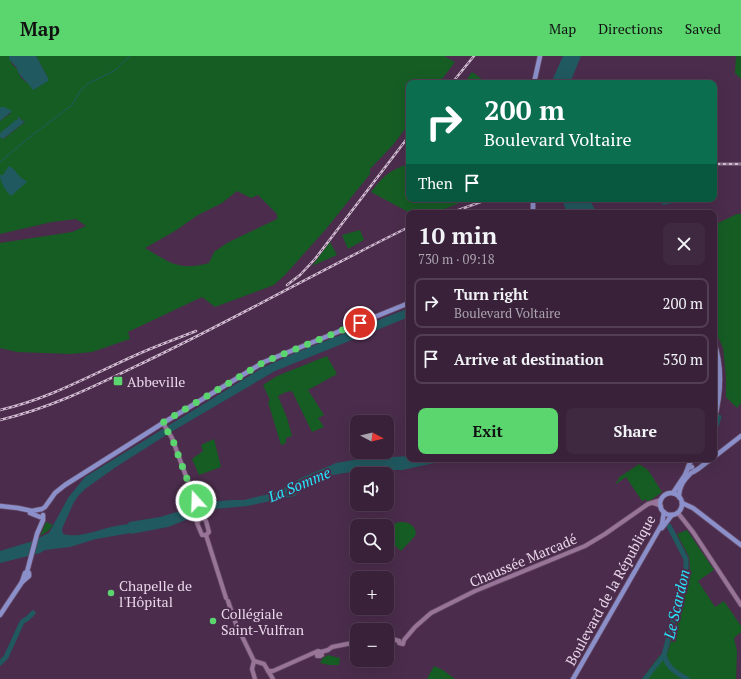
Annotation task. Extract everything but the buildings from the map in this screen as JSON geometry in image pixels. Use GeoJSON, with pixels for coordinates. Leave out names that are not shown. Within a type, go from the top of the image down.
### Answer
{"type":"FeatureCollection","features":[{"type":"Feature","properties":{"kind":"main road"},"geometry":{"type":"LineString","coordinates":[[535,80],[540,56]]}},
{"type":"Feature","properties":{"kind":"main road"},"geometry":{"type":"LineString","coordinates":[[40,513],[55,493],[65,485],[264,362],[406,304]]}},
{"type":"Feature","properties":{"kind":"main road"},"geometry":{"type":"LineString","coordinates":[[717,356],[720,389],[717,409]]}},
{"type":"Feature","properties":{"kind":"main road"},"geometry":{"type":"LineString","coordinates":[[717,407],[719,401]]}},
{"type":"Feature","properties":{"kind":"main road"},"geometry":{"type":"LineString","coordinates":[[717,455],[741,436]]}},
{"type":"Feature","properties":{"kind":"main road"},"geometry":{"type":"LineString","coordinates":[[679,497],[680,486],[691,469],[692,462]]}},
{"type":"Feature","properties":{"kind":"main road"},"geometry":{"type":"LineString","coordinates":[[695,511],[686,509],[672,515],[664,512],[661,506],[662,500],[666,495],[673,493],[691,469],[702,466],[707,462]]}},
{"type":"Feature","properties":{"kind":"main road"},"geometry":{"type":"LineString","coordinates":[[673,493],[679,497],[682,503],[693,508],[741,545]]}},
{"type":"Feature","properties":{"kind":"main road"},"geometry":{"type":"LineString","coordinates":[[679,512],[682,503]]}},
{"type":"Feature","properties":{"kind":"main road"},"geometry":{"type":"LineString","coordinates":[[0,506],[40,513]]}},
{"type":"Feature","properties":{"kind":"main road","name":"Boulevard de la République"},"geometry":{"type":"LineString","coordinates":[[575,679],[662,524],[664,512]]}},
{"type":"Feature","properties":{"kind":"main road"},"geometry":{"type":"LineString","coordinates":[[0,614],[26,574],[37,534],[43,520],[40,513]]}},
{"type":"Feature","properties":{"kind":"main road","name":"Boulevard de la République"},"geometry":{"type":"LineString","coordinates":[[575,679],[653,543],[672,515]]}},
{"type":"Feature","properties":{"kind":"street"},"geometry":{"type":"LineString","coordinates":[[163,425],[171,437],[195,501],[200,517],[198,522],[201,533],[202,535],[206,535]]}},
{"type":"Feature","properties":{"kind":"street","name":"Chaussée Marcadé"},"geometry":{"type":"LineString","coordinates":[[394,639],[399,641],[401,638],[404,640],[423,621],[438,610],[475,591],[585,546],[639,510],[662,500]]}},
{"type":"Feature","properties":{"kind":"street"},"geometry":{"type":"LineString","coordinates":[[653,503],[661,506]]}},
{"type":"Feature","properties":{"kind":"street"},"geometry":{"type":"LineString","coordinates":[[679,512],[741,605]]}},
{"type":"Feature","properties":{"kind":"street"},"geometry":{"type":"LineString","coordinates":[[200,517],[206,521],[209,532],[206,535],[227,600],[238,628],[256,663]]}},
{"type":"Feature","properties":{"kind":"street"},"geometry":{"type":"LineString","coordinates":[[256,663],[264,664],[271,674],[308,656],[330,652],[336,647],[350,644]]}},
{"type":"Feature","properties":{"kind":"street"},"geometry":{"type":"LineString","coordinates":[[255,678],[252,670],[256,663]]}},
{"type":"Feature","properties":{"kind":"green space"},"geometry":{"type":"Polygon","coordinates":[[[0,56],[9,56],[21,78],[35,89],[47,81],[48,78],[36,56],[444,56],[455,62],[441,80],[406,80],[406,128],[393,145],[370,169],[370,174],[326,229],[285,275],[274,285],[215,307],[202,297],[128,332],[130,339],[92,352],[71,354],[17,352],[0,348],[0,243],[72,232],[86,226],[76,219],[52,222],[0,234],[0,137],[3,139],[5,138],[26,121],[24,122],[20,118],[0,133],[0,121],[11,113],[0,107],[0,56]],[[237,191],[222,203],[198,215],[175,231],[145,248],[162,258],[182,266],[209,263],[214,252],[227,243],[277,219],[277,214],[258,195],[251,198],[237,191]]]}},
{"type":"Feature","properties":{"kind":"green space"},"geometry":{"type":"Polygon","coordinates":[[[736,56],[741,56],[741,79],[735,73],[736,56]]]}},
{"type":"Feature","properties":{"kind":"green space"},"geometry":{"type":"Polygon","coordinates":[[[472,72],[483,80],[466,80],[472,72]]]}},
{"type":"Feature","properties":{"kind":"green space"},"geometry":{"type":"Polygon","coordinates":[[[406,165],[406,202],[462,202],[442,210],[406,211],[371,192],[387,174],[406,165]]]}},
{"type":"Feature","properties":{"kind":"green space"},"geometry":{"type":"Polygon","coordinates":[[[737,214],[741,214],[741,403],[737,408],[726,397],[726,377],[723,348],[717,335],[717,224],[737,214]]]}},
{"type":"Feature","properties":{"kind":"green space"},"geometry":{"type":"Polygon","coordinates":[[[360,230],[364,240],[348,249],[342,235],[360,230]]]}},
{"type":"Feature","properties":{"kind":"green space"},"geometry":{"type":"Polygon","coordinates":[[[330,242],[337,255],[312,266],[330,242]]]}},
{"type":"Feature","properties":{"kind":"green space"},"geometry":{"type":"Polygon","coordinates":[[[327,356],[337,374],[308,390],[324,415],[318,418],[324,427],[312,432],[292,391],[286,392],[278,396],[287,418],[292,436],[286,438],[286,443],[281,445],[268,402],[270,400],[263,385],[277,376],[327,356]]]}},
{"type":"Feature","properties":{"kind":"green space"},"geometry":{"type":"Polygon","coordinates":[[[214,439],[221,467],[199,475],[192,459],[203,451],[201,445],[214,439]]]}},
{"type":"Feature","properties":{"kind":"green space"},"geometry":{"type":"Polygon","coordinates":[[[639,464],[648,470],[662,492],[647,503],[646,499],[642,501],[626,477],[616,484],[619,480],[618,478],[639,464]]]}},
{"type":"Feature","properties":{"kind":"green space"},"geometry":{"type":"Polygon","coordinates":[[[46,522],[53,525],[48,531],[40,536],[46,522]]]}},
{"type":"Feature","properties":{"kind":"green space"},"geometry":{"type":"Polygon","coordinates":[[[406,522],[414,527],[416,533],[401,551],[394,545],[394,524],[406,522]]]}},
{"type":"Feature","properties":{"kind":"green space"},"geometry":{"type":"Polygon","coordinates":[[[687,530],[714,570],[698,581],[715,607],[724,601],[741,626],[741,632],[734,638],[737,651],[736,679],[690,679],[674,668],[668,661],[667,654],[679,617],[690,568],[689,557],[677,534],[687,530]]]}},
{"type":"Feature","properties":{"kind":"green space"},"geometry":{"type":"Polygon","coordinates":[[[328,655],[340,658],[339,665],[320,663],[323,658],[328,655]]]}},
{"type":"Feature","properties":{"kind":"green space"},"geometry":{"type":"Polygon","coordinates":[[[660,655],[669,669],[683,679],[642,679],[660,655]]]}},
{"type":"Feature","properties":{"kind":"green space"},"geometry":{"type":"Polygon","coordinates":[[[434,666],[443,670],[455,679],[427,679],[434,666]]]}},
{"type":"Feature","properties":{"kind":"water"},"geometry":{"type":"Polygon","coordinates":[[[9,56],[36,56],[48,78],[48,81],[33,90],[9,59],[9,56]]]}},
{"type":"Feature","properties":{"kind":"water"},"geometry":{"type":"Polygon","coordinates":[[[563,56],[581,56],[571,80],[552,80],[563,56]]]}},
{"type":"Feature","properties":{"kind":"water"},"geometry":{"type":"Polygon","coordinates":[[[0,107],[4,107],[12,111],[0,121],[0,107]]]}},
{"type":"Feature","properties":{"kind":"water"},"geometry":{"type":"Polygon","coordinates":[[[17,117],[24,122],[27,120],[3,139],[0,137],[0,133],[18,120],[17,117]]]}},
{"type":"Feature","properties":{"kind":"water"},"geometry":{"type":"Polygon","coordinates":[[[9,166],[27,182],[11,196],[5,189],[0,178],[0,175],[3,175],[9,166]]]}},
{"type":"Feature","properties":{"kind":"water"},"geometry":{"type":"Polygon","coordinates":[[[563,202],[591,202],[595,210],[566,210],[563,202]]]}},
{"type":"Feature","properties":{"kind":"water"},"geometry":{"type":"Polygon","coordinates":[[[660,202],[674,202],[673,203],[663,205],[660,202]]]}},
{"type":"Feature","properties":{"kind":"water","name":"La Somme"},"geometry":{"type":"Polygon","coordinates":[[[406,309],[406,318],[275,371],[171,432],[116,467],[85,489],[78,496],[62,529],[63,534],[85,534],[128,524],[129,522],[160,517],[210,502],[244,500],[269,494],[281,490],[301,478],[336,463],[359,459],[394,459],[394,457],[406,456],[406,462],[439,462],[402,470],[394,470],[394,467],[350,467],[350,473],[322,478],[300,490],[295,496],[247,506],[214,509],[168,527],[96,539],[70,547],[45,550],[40,553],[0,563],[0,551],[30,542],[49,533],[68,498],[85,477],[262,368],[295,353],[406,309]]]}},
{"type":"Feature","properties":{"kind":"waterway"},"geometry":{"type":"LineString","coordinates":[[0,162],[72,105],[81,90],[89,83],[114,71],[130,56]]}},
{"type":"Feature","properties":{"kind":"waterway","name":"Le Scardon"},"geometry":{"type":"LineString","coordinates":[[717,423],[719,417]]}},
{"type":"Feature","properties":{"kind":"waterway","name":"Le Scardon"},"geometry":{"type":"LineString","coordinates":[[645,679],[664,655],[686,572],[686,559],[669,526]]}},
{"type":"Feature","properties":{"kind":"waterway"},"geometry":{"type":"LineString","coordinates":[[0,663],[6,657],[22,622],[33,613]]}},
{"type":"Feature","properties":{"kind":"waterway"},"geometry":{"type":"LineString","coordinates":[[664,655],[670,667],[687,679]]}},
{"type":"Feature","properties":{"kind":"railway"},"geometry":{"type":"LineString","coordinates":[[454,80],[474,56]]}},
{"type":"Feature","properties":{"kind":"railway"},"geometry":{"type":"LineString","coordinates":[[287,285],[300,275],[315,259],[406,140]]}},
{"type":"Feature","properties":{"kind":"railway"},"geometry":{"type":"LineString","coordinates":[[717,164],[741,164]]}},
{"type":"Feature","properties":{"kind":"railway"},"geometry":{"type":"LineString","coordinates":[[458,210],[481,202]]}},
{"type":"Feature","properties":{"kind":"railway"},"geometry":{"type":"LineString","coordinates":[[0,420],[20,415],[59,401],[116,376],[218,326],[406,228]]}},
{"type":"Feature","properties":{"kind":"railway"},"geometry":{"type":"LineString","coordinates":[[0,410],[36,400],[144,352],[196,331]]}},
{"type":"Feature","properties":{"kind":"place","name":"Abbeville"},"geometry":{"type":"Point","coordinates":[118,381]}},
{"type":"Feature","properties":{"kind":"place","name":"Chapelle de l'Hôpital"},"geometry":{"type":"Point","coordinates":[111,593]}},
{"type":"Feature","properties":{"kind":"place","name":"Collégiale Saint-Vulfran"},"geometry":{"type":"Point","coordinates":[213,621]}},
{"type":"Feature","properties":{"kind":"route"},"geometry":{"type":"LineString","coordinates":[[196,501],[172,438],[162,423],[168,421],[264,362],[360,323]]}}]}
